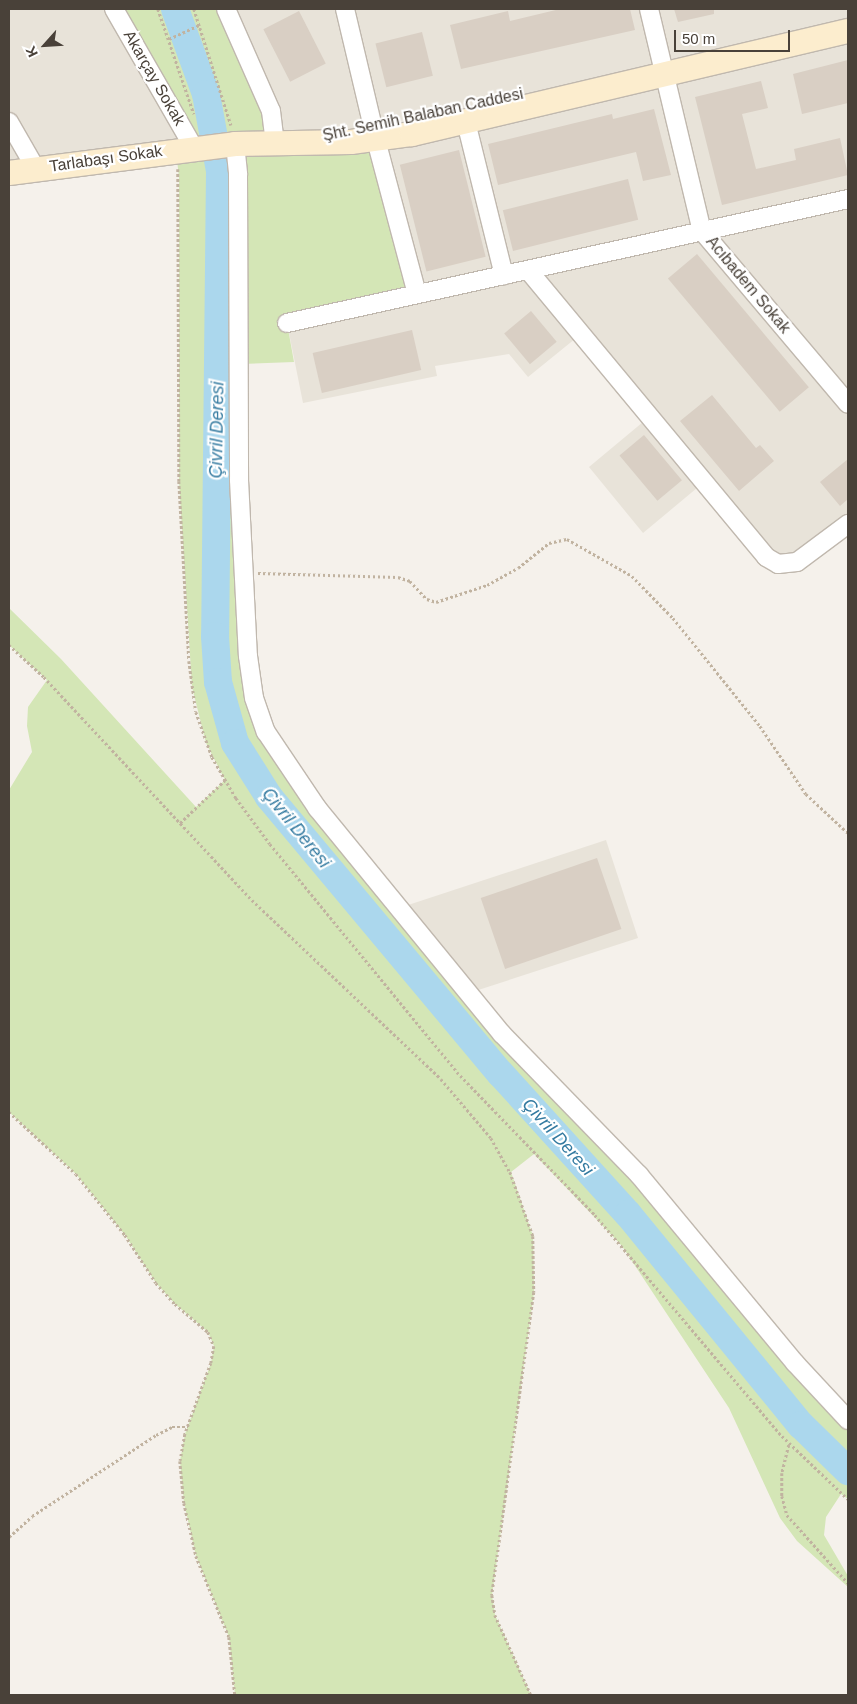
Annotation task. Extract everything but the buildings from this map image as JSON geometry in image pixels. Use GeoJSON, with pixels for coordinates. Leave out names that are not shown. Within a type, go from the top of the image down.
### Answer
{"type":"FeatureCollection","features":[{"type":"Feature","properties":{"kind":"street","name":"Akarçay Sokak"},"geometry":{"type":"LineString","coordinates":[[114,9],[200,147]]}},
{"type":"Feature","properties":{"kind":"street"},"geometry":{"type":"LineString","coordinates":[[226,9],[271,111],[274,142]]}},
{"type":"Feature","properties":{"kind":"street"},"geometry":{"type":"LineString","coordinates":[[345,9],[374,133],[417,294]]}},
{"type":"Feature","properties":{"kind":"street","name":"Acıbadem Sokak"},"geometry":{"type":"LineString","coordinates":[[649,9],[702,231],[848,404]]}},
{"type":"Feature","properties":{"kind":"street","name":"Şht. Semih Balaban Caddesi"},"geometry":{"type":"LineString","coordinates":[[233,144],[305,140],[466,122],[848,17]]}},
{"type":"Feature","properties":{"kind":"street","name":"Şht. Semih Balaban Caddesi"},"geometry":{"type":"LineString","coordinates":[[374,133],[663,68],[848,31]]}},
{"type":"Feature","properties":{"kind":"street"},"geometry":{"type":"LineString","coordinates":[[9,122],[36,169]]}},
{"type":"Feature","properties":{"kind":"street"},"geometry":{"type":"LineString","coordinates":[[466,122],[504,275]]}},
{"type":"Feature","properties":{"kind":"street","name":"Tarlabaşı Sokak"},"geometry":{"type":"LineString","coordinates":[[9,173],[233,144]]}},
{"type":"Feature","properties":{"kind":"street"},"geometry":{"type":"LineString","coordinates":[[233,144],[238,175],[238,480],[243,573],[248,656],[254,698],[266,732],[295,780],[502,1034],[639,1175],[795,1363],[848,1420]]}},
{"type":"Feature","properties":{"kind":"street"},"geometry":{"type":"LineString","coordinates":[[287,323],[848,199]]}},
{"type":"Feature","properties":{"kind":"street"},"geometry":{"type":"LineString","coordinates":[[528,270],[766,557],[778,564],[798,562],[848,524]]}},
{"type":"Feature","properties":{"kind":"path"},"geometry":{"type":"LineString","coordinates":[[158,9],[190,97],[200,147]]}},
{"type":"Feature","properties":{"kind":"path"},"geometry":{"type":"LineString","coordinates":[[194,9],[233,144]]}},
{"type":"Feature","properties":{"kind":"path"},"geometry":{"type":"LineString","coordinates":[[169,38],[199,25]]}},
{"type":"Feature","properties":{"kind":"path"},"geometry":{"type":"LineString","coordinates":[[243,573],[398,577],[410,581],[427,599],[436,602],[487,585],[518,568],[549,543],[567,539],[632,576],[672,618],[760,726],[806,794],[848,833]]}},
{"type":"Feature","properties":{"kind":"path"},"geometry":{"type":"LineString","coordinates":[[9,645],[44,677],[252,900],[441,1079],[491,1138],[523,1201],[532,1236],[534,1292],[492,1595],[498,1622],[531,1695]]}},
{"type":"Feature","properties":{"kind":"path"},"geometry":{"type":"LineString","coordinates":[[180,823],[225,780]]}},
{"type":"Feature","properties":{"kind":"path"},"geometry":{"type":"LineString","coordinates":[[9,1112],[76,1174],[126,1235],[156,1283],[174,1304],[208,1332],[214,1346],[211,1364],[188,1427],[180,1461],[184,1503],[196,1556],[229,1637],[235,1695]]}},
{"type":"Feature","properties":{"kind":"path"},"geometry":{"type":"LineString","coordinates":[[9,1537],[32,1516],[156,1435],[172,1427],[188,1427]]}},
{"type":"Feature","properties":{"kind":"path"},"geometry":{"type":"LineString","coordinates":[[789,1444],[782,1473],[782,1496],[787,1515],[848,1583]]}},
{"type":"Feature","properties":{"kind":"shaded area"},"geometry":{"type":"Polygon","coordinates":[[[9,9],[848,9],[848,524],[785,565],[703,483],[643,533],[589,467],[649,417],[581,334],[528,377],[509,354],[435,366],[437,376],[303,403],[287,323],[376,140],[9,173],[9,9]]]}},
{"type":"Feature","properties":{"kind":"shaded area"},"geometry":{"type":"Polygon","coordinates":[[[606,840],[638,938],[469,993],[399,908],[606,840]]]}},
{"type":"Feature","properties":{"kind":"green space"},"geometry":{"type":"Polygon","coordinates":[[[114,9],[226,9],[275,141],[376,140],[417,294],[287,323],[294,362],[239,364],[254,698],[317,808],[848,1420],[848,1499],[841,1494],[826,1517],[824,1535],[848,1576],[848,1587],[797,1541],[780,1518],[729,1408],[622,1246],[534,1154],[511,1172],[533,1236],[534,1292],[492,1595],[495,1615],[531,1695],[235,1695],[229,1637],[196,1556],[184,1503],[180,1461],[185,1434],[211,1363],[214,1346],[208,1332],[175,1304],[156,1283],[125,1235],[76,1174],[9,1112],[9,790],[32,752],[27,726],[28,707],[47,680],[9,645],[9,608],[61,659],[196,807],[225,780],[206,743],[192,687],[179,481],[179,178],[176,150],[194,148],[114,9]]]}},
{"type":"Feature","properties":{"kind":"waterway","name":"Çivril Deresi"},"geometry":{"type":"LineString","coordinates":[[175,9],[206,94],[220,171],[215,636],[218,682],[235,743],[269,797],[500,1073],[628,1214],[801,1425],[848,1471]]}}]}
